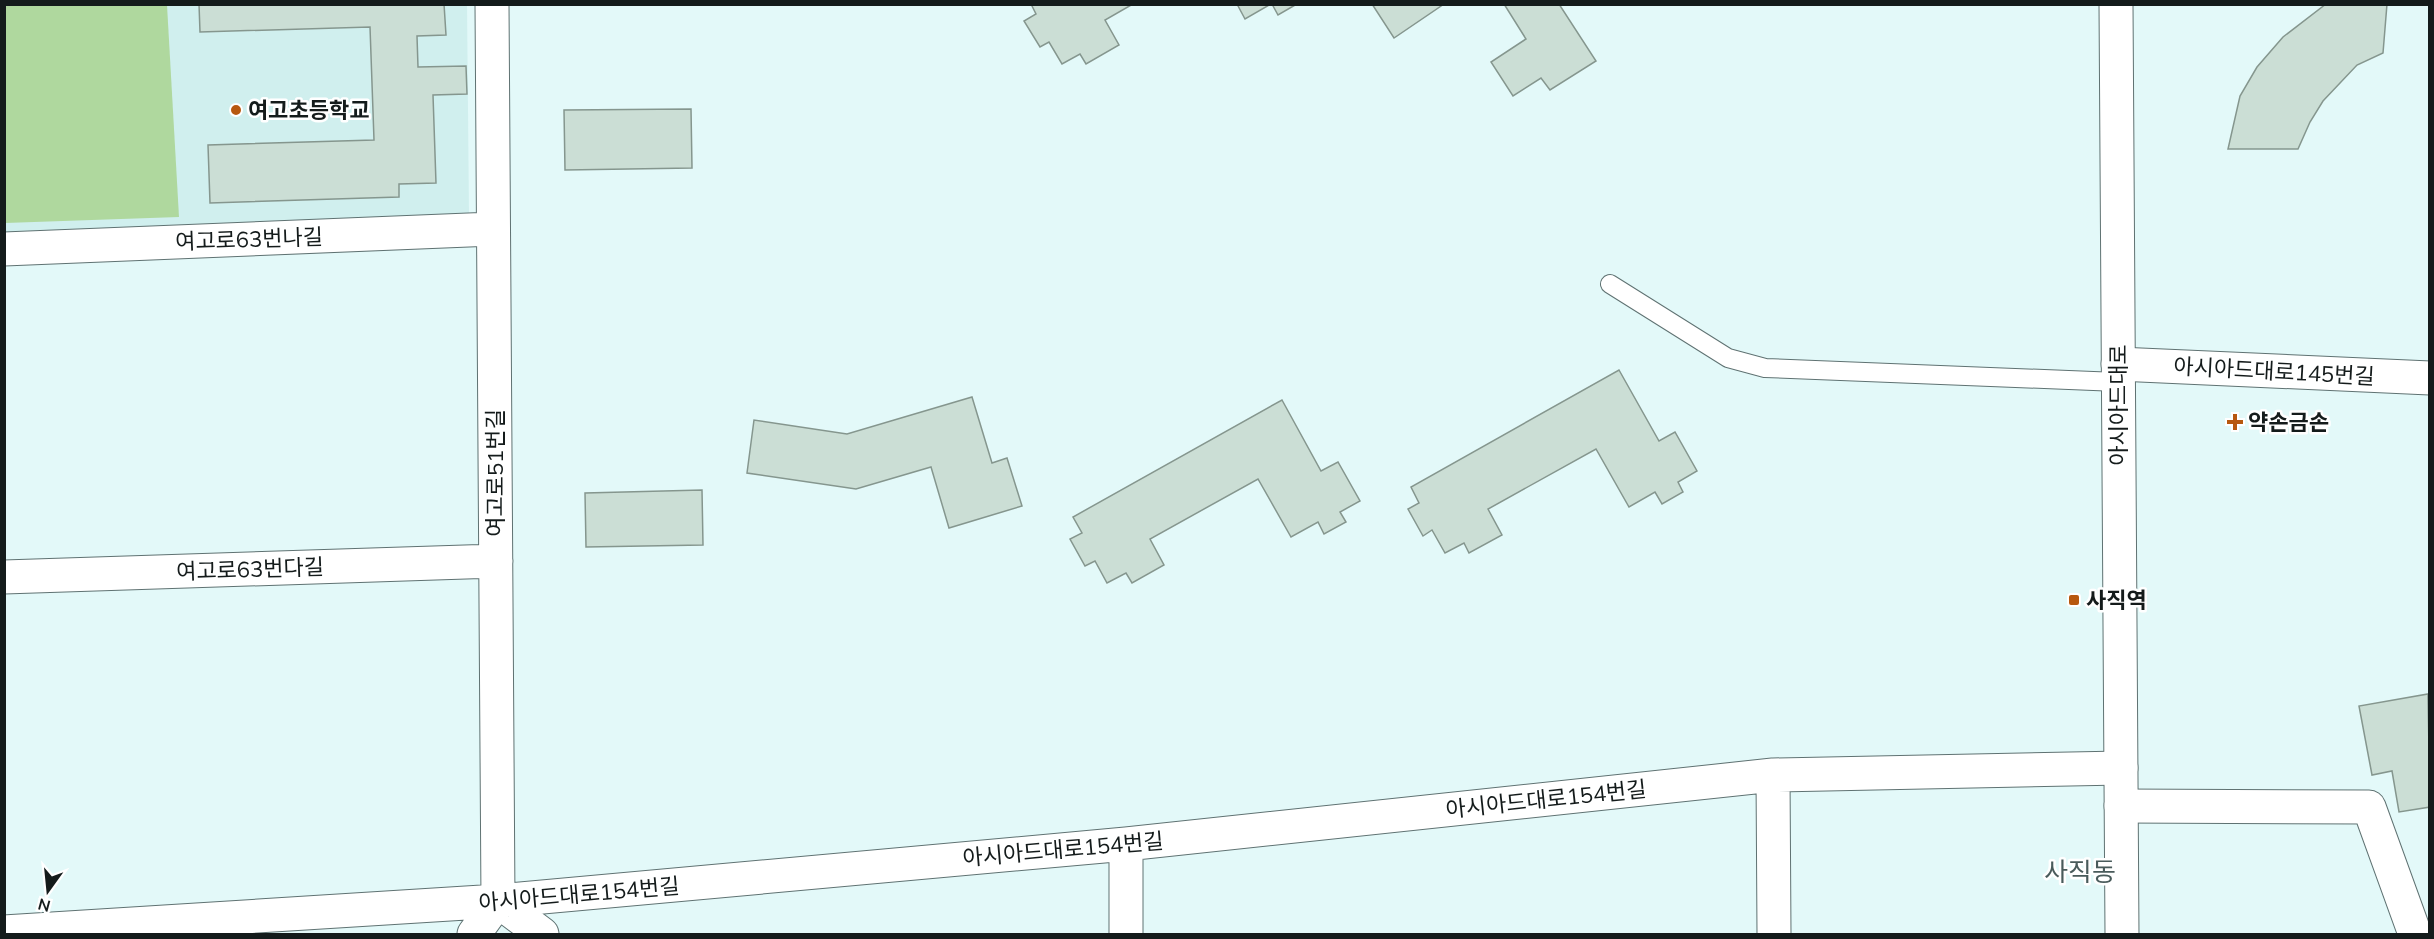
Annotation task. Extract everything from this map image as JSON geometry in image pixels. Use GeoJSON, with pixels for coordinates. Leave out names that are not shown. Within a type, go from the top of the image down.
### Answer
{"type":"FeatureCollection","features":[{"type":"Feature","properties":{"kind":"street","name":"여고로51번길"},"geometry":{"type":"LineString","coordinates":[[492,4],[498,902]]}},
{"type":"Feature","properties":{"kind":"street","name":"아시아드대로"},"geometry":{"type":"LineString","coordinates":[[2116,4],[2122,934]]}},
{"type":"Feature","properties":{"kind":"street","name":"여고로63번나길"},"geometry":{"type":"LineString","coordinates":[[4,249],[494,229]]}},
{"type":"Feature","properties":{"kind":"street","name":"아시아드대로145번길"},"geometry":{"type":"LineString","coordinates":[[2118,373],[2430,378]]}},
{"type":"Feature","properties":{"kind":"street","name":"여고로63번다길"},"geometry":{"type":"LineString","coordinates":[[4,577],[496,561]]}},
{"type":"Feature","properties":{"kind":"street","name":"아시아드대로154번길"},"geometry":{"type":"LineString","coordinates":[[4,932],[498,902],[1126,844],[1773,775],[2121,768]]}},
{"type":"Feature","properties":{"kind":"street"},"geometry":{"type":"LineString","coordinates":[[1773,775],[1774,934]]}},
{"type":"Feature","properties":{"kind":"street"},"geometry":{"type":"LineString","coordinates":[[2121,806],[2369,807],[2415,934]]}},
{"type":"Feature","properties":{"kind":"street"},"geometry":{"type":"LineString","coordinates":[[1126,844],[1126,934]]}},
{"type":"Feature","properties":{"kind":"street"},"geometry":{"type":"LineString","coordinates":[[474,934],[498,902],[542,934]]}},
{"type":"Feature","properties":{"kind":"lane"},"geometry":{"type":"LineString","coordinates":[[1610,284],[1728,358],[1765,368],[2118,373]]}},
{"type":"Feature","properties":{"kind":"shaded area","name":"여고초등학교"},"geometry":{"type":"Polygon","coordinates":[[[4,5],[467,5],[469,216],[5,237],[4,5]]]}},
{"type":"Feature","properties":{"kind":"green space"},"geometry":{"type":"Polygon","coordinates":[[[4,5],[167,5],[179,217],[5,223],[4,5]]]}},
{"type":"Feature","properties":{"kind":"building"},"geometry":{"type":"Polygon","coordinates":[[[199,4],[444,4],[446,35],[417,36],[418,67],[466,66],[467,94],[433,95],[436,183],[399,184],[399,197],[210,203],[208,145],[374,140],[370,27],[200,32],[199,4]]]}},
{"type":"Feature","properties":{"kind":"building"},"geometry":{"type":"Polygon","coordinates":[[[1031,4],[1133,4],[1105,20],[1119,45],[1086,64],[1080,54],[1062,64],[1049,42],[1040,47],[1024,21],[1036,14],[1031,4]]]}},
{"type":"Feature","properties":{"kind":"building"},"geometry":{"type":"Polygon","coordinates":[[[1237,4],[1271,4],[1245,19],[1237,4]]]}},
{"type":"Feature","properties":{"kind":"building"},"geometry":{"type":"Polygon","coordinates":[[[1272,4],[1297,4],[1278,15],[1272,4]]]}},
{"type":"Feature","properties":{"kind":"building"},"geometry":{"type":"Polygon","coordinates":[[[1372,4],[1444,4],[1394,38],[1372,4]]]}},
{"type":"Feature","properties":{"kind":"building"},"geometry":{"type":"Polygon","coordinates":[[[1504,4],[1559,4],[1596,61],[1550,90],[1541,78],[1513,96],[1491,62],[1526,39],[1504,4]]]}},
{"type":"Feature","properties":{"kind":"building"},"geometry":{"type":"Polygon","coordinates":[[[2326,4],[2387,4],[2383,53],[2357,65],[2323,101],[2310,122],[2298,149],[2228,149],[2240,96],[2257,67],[2283,37],[2326,4]]]}},
{"type":"Feature","properties":{"kind":"building"},"geometry":{"type":"Polygon","coordinates":[[[691,109],[692,168],[565,170],[564,110],[691,109]]]}},
{"type":"Feature","properties":{"kind":"building"},"geometry":{"type":"Polygon","coordinates":[[[1619,370],[1659,441],[1675,432],[1697,471],[1678,482],[1683,492],[1662,504],[1655,492],[1629,507],[1596,449],[1488,509],[1502,535],[1469,553],[1464,543],[1445,553],[1432,530],[1423,536],[1408,509],[1419,503],[1411,487],[1619,370]]]}},
{"type":"Feature","properties":{"kind":"building"},"geometry":{"type":"Polygon","coordinates":[[[972,397],[992,463],[1007,458],[1022,506],[949,528],[931,467],[856,489],[747,473],[754,420],[847,434],[972,397]]]}},
{"type":"Feature","properties":{"kind":"building"},"geometry":{"type":"Polygon","coordinates":[[[1282,400],[1321,471],[1338,462],[1360,501],[1340,512],[1346,522],[1324,534],[1318,522],[1291,537],[1258,479],[1150,539],[1164,565],[1132,583],[1126,573],[1107,583],[1095,561],[1085,566],[1070,539],[1082,533],[1073,517],[1282,400]]]}},
{"type":"Feature","properties":{"kind":"building"},"geometry":{"type":"Polygon","coordinates":[[[702,490],[703,545],[586,547],[585,493],[702,490]]]}},
{"type":"Feature","properties":{"kind":"building"},"geometry":{"type":"Polygon","coordinates":[[[2428,694],[2430,807],[2399,812],[2392,771],[2372,775],[2359,706],[2428,694]]]}},
{"type":"Feature","properties":{"kind":"place","name":"여고초등학교"},"geometry":{"type":"Point","coordinates":[236,110]}},
{"type":"Feature","properties":{"kind":"place","name":"약손금손"},"geometry":{"type":"Point","coordinates":[2235,422]}},
{"type":"Feature","properties":{"kind":"place","name":"사직역"},"geometry":{"type":"Point","coordinates":[2074,600]}},
{"type":"Feature","properties":{"kind":"district","name":"사직동"},"geometry":{"type":"Point","coordinates":[2080,871]}}]}
